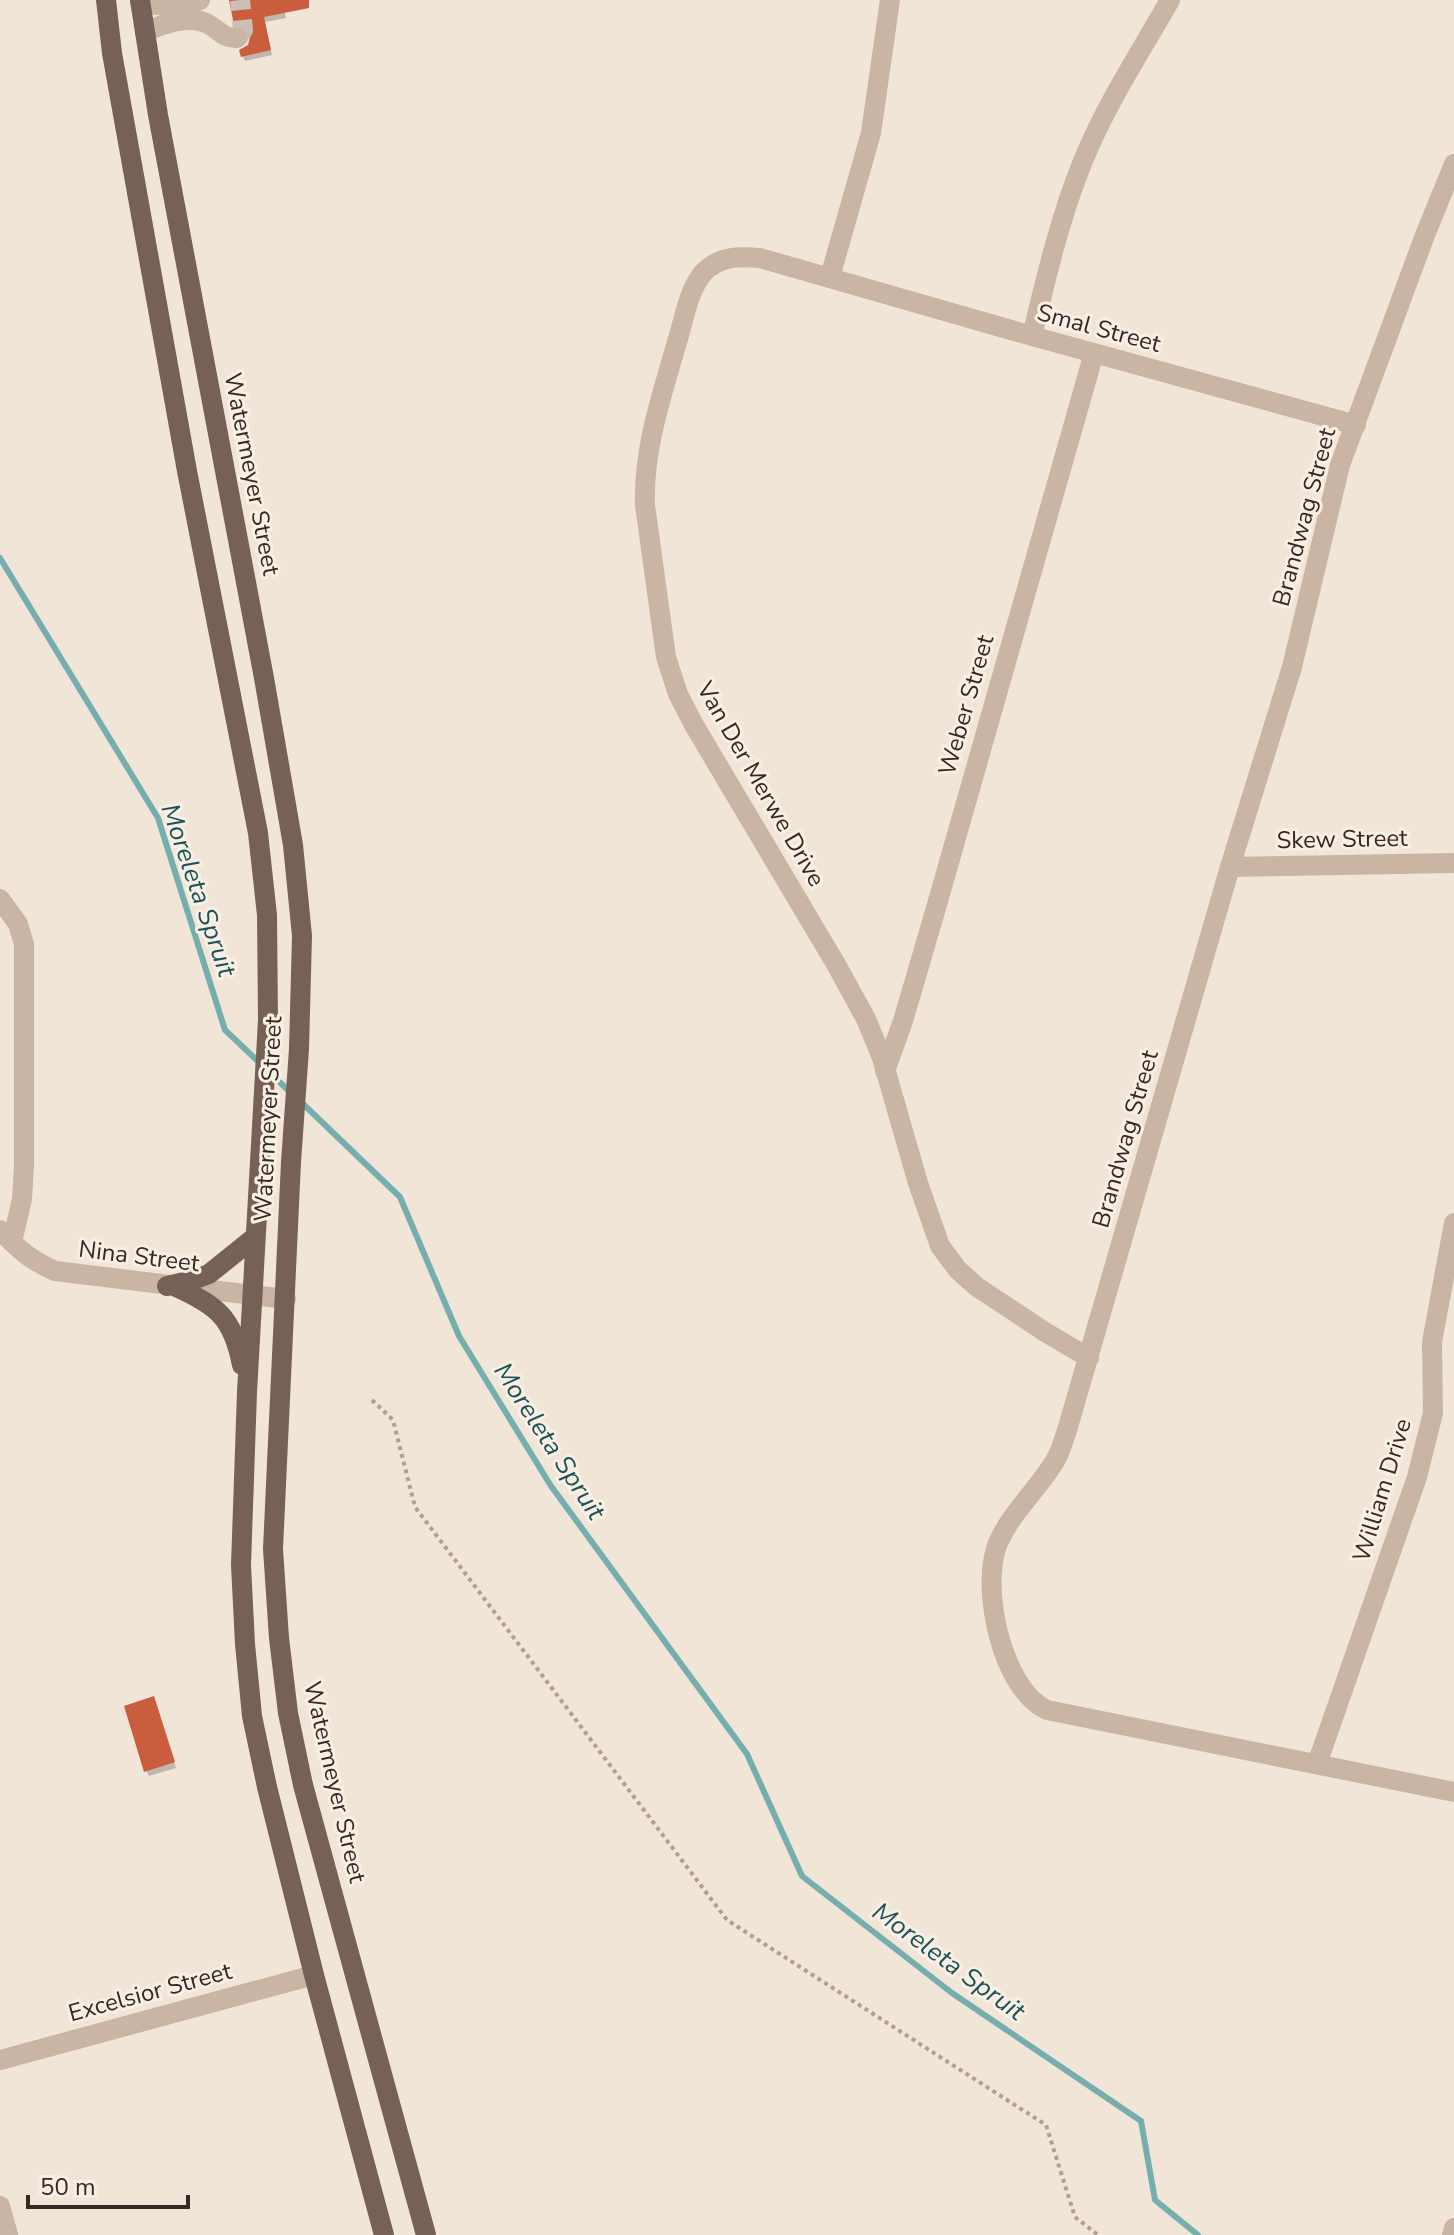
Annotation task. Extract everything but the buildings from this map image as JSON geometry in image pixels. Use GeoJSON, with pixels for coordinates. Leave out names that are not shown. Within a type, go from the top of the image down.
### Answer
{"type":"FeatureCollection","features":[{"type":"Feature","properties":{"kind":"main road","name":"Watermeyer Street"},"geometry":{"type":"LineString","coordinates":[[106,0],[112,53],[187,471],[258,833],[267,915],[268,1020],[247,1392],[241,1565],[252,1716],[314,1975],[384,2235]]}},
{"type":"Feature","properties":{"kind":"main road","name":"Watermeyer Street"},"geometry":{"type":"LineString","coordinates":[[140,2],[158,115],[293,845],[302,936],[273,1549],[288,1713],[303,1785],[426,2235]]}},
{"type":"Feature","properties":{"kind":"main road"},"geometry":{"type":"LineString","coordinates":[[172,1286],[209,1274],[255,1237]]}},
{"type":"Feature","properties":{"kind":"main road"},"geometry":{"type":"LineString","coordinates":[[172,1286],[215,1308],[229,1325],[237,1343],[247,1392]]}},
{"type":"Feature","properties":{"kind":"street"},"geometry":{"type":"LineString","coordinates":[[140,2],[180,6],[200,0]]}},
{"type":"Feature","properties":{"kind":"street"},"geometry":{"type":"LineString","coordinates":[[830,277],[871,133],[890,0]]}},
{"type":"Feature","properties":{"kind":"street"},"geometry":{"type":"LineString","coordinates":[[1032,336],[1065,210],[1083,160],[1170,0]]}},
{"type":"Feature","properties":{"kind":"street"},"geometry":{"type":"LineString","coordinates":[[145,32],[176,21],[190,20],[209,24],[225,37],[237,38]]}},
{"type":"Feature","properties":{"kind":"street","name":"Brandwag Street"},"geometry":{"type":"LineString","coordinates":[[1454,164],[1340,465],[1292,667],[1230,867],[1061,1449],[996,1548],[992,1592],[998,1635],[1016,1681],[1034,1702],[1047,1710],[1454,1792]]}},
{"type":"Feature","properties":{"kind":"street","name":"Van Der Merwe Drive"},"geometry":{"type":"LineString","coordinates":[[830,277],[744,256],[721,261],[703,274],[692,294],[657,412],[644,483],[666,657],[678,694],[694,725],[852,992],[877,1044],[940,1246],[977,1287],[1089,1358]]}},
{"type":"Feature","properties":{"kind":"street","name":"Smal Street"},"geometry":{"type":"LineString","coordinates":[[830,277],[1356,425]]}},
{"type":"Feature","properties":{"kind":"street","name":"Weber Street"},"geometry":{"type":"LineString","coordinates":[[885,1071],[936,908],[1094,353]]}},
{"type":"Feature","properties":{"kind":"street","name":"Skew Street"},"geometry":{"type":"LineString","coordinates":[[1230,867],[1454,863]]}},
{"type":"Feature","properties":{"kind":"street"},"geometry":{"type":"LineString","coordinates":[[0,899],[22,932],[24,954],[22,1199],[6,1236]]}},
{"type":"Feature","properties":{"kind":"street","name":"William Drive"},"geometry":{"type":"LineString","coordinates":[[1317,1764],[1427,1443],[1434,1397],[1432,1342],[1454,1223]]}},
{"type":"Feature","properties":{"kind":"street","name":"Nina Street"},"geometry":{"type":"LineString","coordinates":[[6,1236],[29,1258],[55,1271],[286,1299]]}},
{"type":"Feature","properties":{"kind":"street","name":"Excelsior Street"},"geometry":{"type":"LineString","coordinates":[[0,2060],[314,1975]]}},
{"type":"Feature","properties":{"kind":"street"},"geometry":{"type":"LineString","coordinates":[[0,2206],[8,2235]]}},
{"type":"Feature","properties":{"kind":"street"},"geometry":{"type":"LineString","coordinates":[[1452,2235],[1454,2228]]}},
{"type":"Feature","properties":{"kind":"path"},"geometry":{"type":"LineString","coordinates":[[372,1400],[393,1420],[415,1507],[727,1920],[1046,2125],[1075,2217],[1098,2235]]}},
{"type":"Feature","properties":{"kind":"waterway","name":"Moreleta Spruit"},"geometry":{"type":"LineString","coordinates":[[0,558],[158,818],[225,1030],[261,1064]]}},
{"type":"Feature","properties":{"kind":"waterway","name":"Moreleta Spruit"},"geometry":{"type":"LineString","coordinates":[[269,1072],[290,1092]]}},
{"type":"Feature","properties":{"kind":"waterway","name":"Moreleta Spruit"},"geometry":{"type":"LineString","coordinates":[[301,1102],[400,1197],[459,1336],[551,1486],[747,1754],[802,1876],[952,1993],[1141,2121],[1155,2200],[1198,2235]]}},
{"type":"Feature","properties":{"kind":"tunnel"},"geometry":{"type":"LineString","coordinates":[[237,38],[243,30],[240,0]]}}]}
